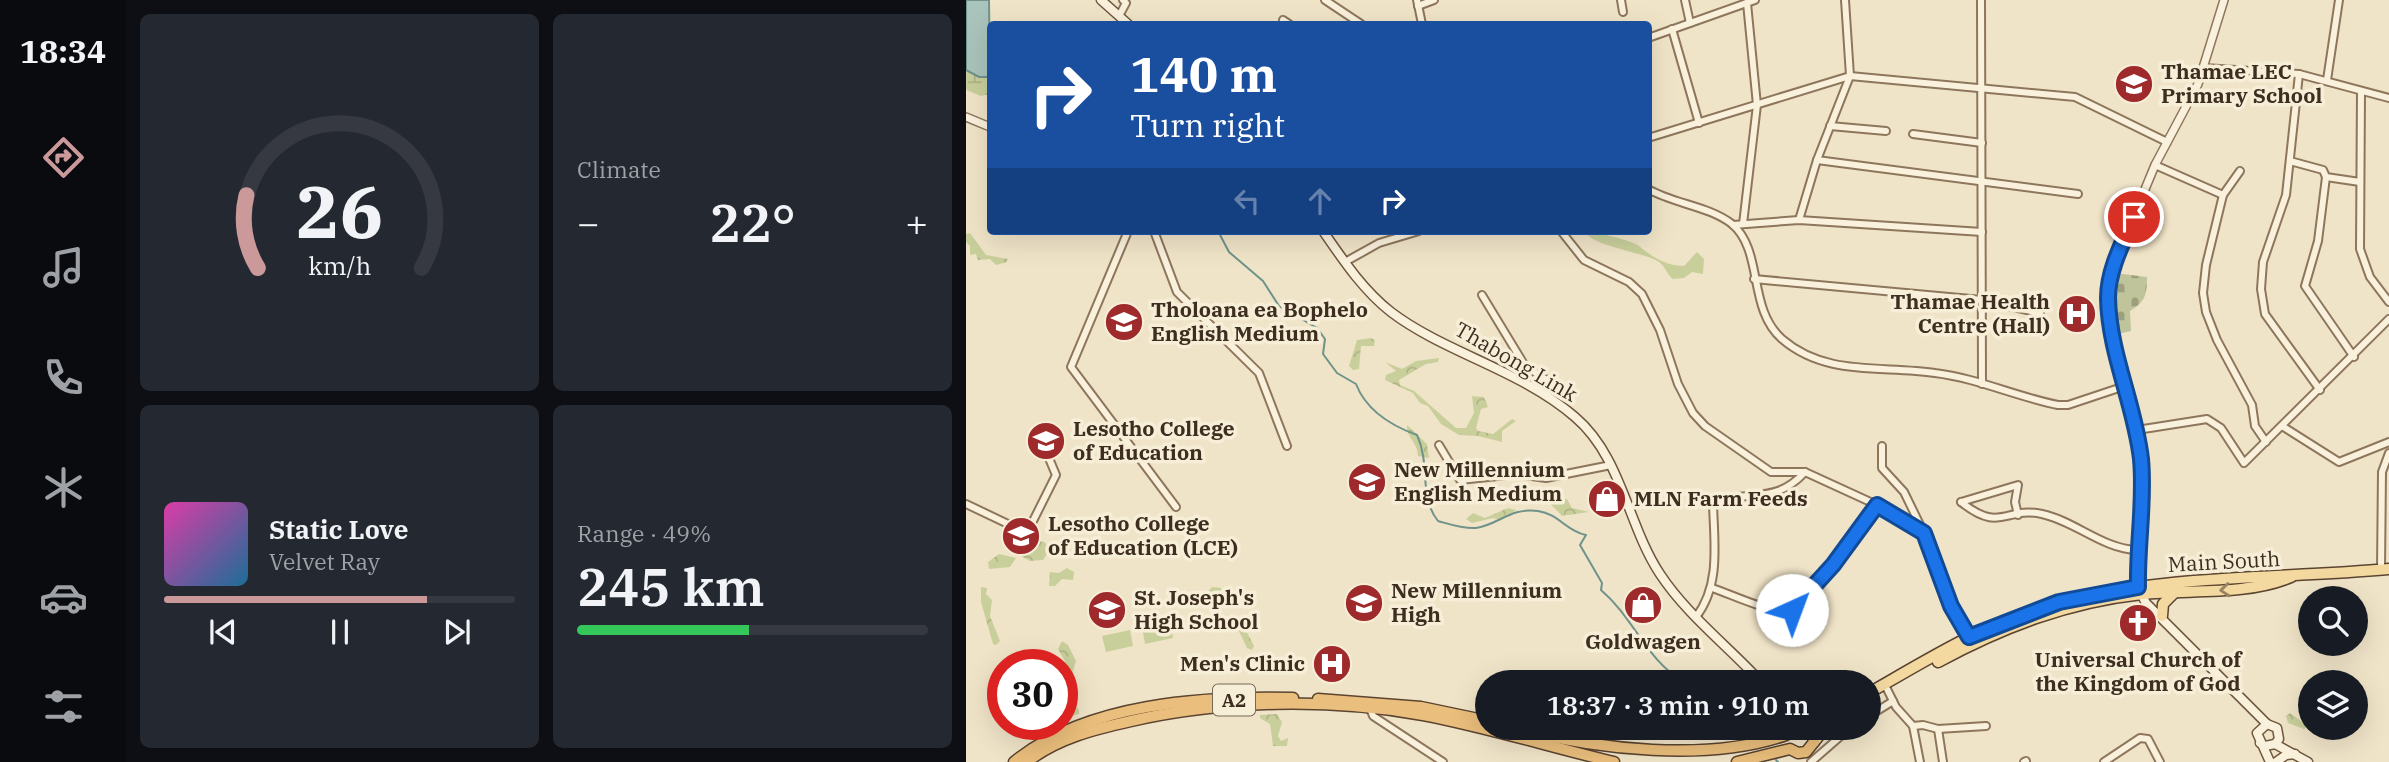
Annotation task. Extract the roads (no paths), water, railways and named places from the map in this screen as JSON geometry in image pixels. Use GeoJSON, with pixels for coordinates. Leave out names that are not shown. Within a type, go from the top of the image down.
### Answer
{"type":"FeatureCollection","features":[{"type":"Feature","properties":{"kind":"highway","name":"A2"},"geometry":{"type":"LineString","coordinates":[[1014,762],[1033,747],[1068,729],[1150,707],[1270,698],[1369,705],[1472,725],[1615,762]]}},
{"type":"Feature","properties":{"kind":"highway","name":"A2"},"geometry":{"type":"LineString","coordinates":[[1027,762],[1065,740],[1153,716],[1204,709],[1298,704],[1421,706],[1475,718]]}},
{"type":"Feature","properties":{"kind":"highway"},"geometry":{"type":"LineString","coordinates":[[1559,740],[1622,757],[1657,761],[1720,758],[1760,749],[1773,740]]}},
{"type":"Feature","properties":{"kind":"highway"},"geometry":{"type":"LineString","coordinates":[[1789,740],[1790,749]]}},
{"type":"Feature","properties":{"kind":"highway"},"geometry":{"type":"LineString","coordinates":[[1737,762],[1790,749],[1798,753],[1806,752],[1814,742]]}},
{"type":"Feature","properties":{"kind":"main road"},"geometry":{"type":"LineString","coordinates":[[1101,0],[1125,21]]}},
{"type":"Feature","properties":{"kind":"main road","name":"Thabong Link"},"geometry":{"type":"LineString","coordinates":[[1326,235],[1371,294],[1393,313],[1546,395],[1590,432],[1611,465],[1659,572],[1696,617],[1749,670]]}},
{"type":"Feature","properties":{"kind":"main road"},"geometry":{"type":"LineString","coordinates":[[2291,577],[2385,569]]}},
{"type":"Feature","properties":{"kind":"main road","name":"Main South"},"geometry":{"type":"LineString","coordinates":[[1881,687],[1971,640],[2060,609],[2139,591],[2276,575],[2291,577]]}},
{"type":"Feature","properties":{"kind":"main road","name":"Main South"},"geometry":{"type":"LineString","coordinates":[[2139,591],[2247,588],[2291,577]]}},
{"type":"Feature","properties":{"kind":"main road"},"geometry":{"type":"LineString","coordinates":[[2139,591],[2249,709],[2267,724],[2273,724],[2293,753]]}},
{"type":"Feature","properties":{"kind":"main road"},"geometry":{"type":"LineString","coordinates":[[2162,616],[2163,604],[2175,592]]}},
{"type":"Feature","properties":{"kind":"main road","name":"Main South"},"geometry":{"type":"LineString","coordinates":[[1881,693],[1971,640]]}},
{"type":"Feature","properties":{"kind":"main road"},"geometry":{"type":"LineString","coordinates":[[2249,709],[2260,743],[2272,762]]}},
{"type":"Feature","properties":{"kind":"main road"},"geometry":{"type":"LineString","coordinates":[[2257,733],[2267,724]]}},
{"type":"Feature","properties":{"kind":"main road"},"geometry":{"type":"LineString","coordinates":[[2272,762],[2273,745],[2279,733]]}},
{"type":"Feature","properties":{"kind":"main road"},"geometry":{"type":"LineString","coordinates":[[2260,743],[2273,745],[2308,762]]}},
{"type":"Feature","properties":{"kind":"main road"},"geometry":{"type":"LineString","coordinates":[[2272,762],[2293,753]]}},
{"type":"Feature","properties":{"kind":"street"},"geometry":{"type":"LineString","coordinates":[[1119,16],[1126,3],[1124,0]]}},
{"type":"Feature","properties":{"kind":"street"},"geometry":{"type":"LineString","coordinates":[[1325,0],[1356,21]]}},
{"type":"Feature","properties":{"kind":"street"},"geometry":{"type":"LineString","coordinates":[[1421,21],[1418,3],[1434,0]]}},
{"type":"Feature","properties":{"kind":"street"},"geometry":{"type":"LineString","coordinates":[[1621,0],[1623,12]]}},
{"type":"Feature","properties":{"kind":"street"},"geometry":{"type":"LineString","coordinates":[[1685,0],[1690,23]]}},
{"type":"Feature","properties":{"kind":"street"},"geometry":{"type":"LineString","coordinates":[[1652,36],[1755,0]]}},
{"type":"Feature","properties":{"kind":"street"},"geometry":{"type":"LineString","coordinates":[[1799,220],[1816,160],[1850,76],[1846,0]]}},
{"type":"Feature","properties":{"kind":"street"},"geometry":{"type":"LineString","coordinates":[[1981,0],[1982,384]]}},
{"type":"Feature","properties":{"kind":"street"},"geometry":{"type":"LineString","coordinates":[[2139,591],[2137,550],[2143,490],[2137,430],[2113,334],[2109,286],[2115,262],[2155,165],[2204,68],[2224,0]]}},
{"type":"Feature","properties":{"kind":"street"},"geometry":{"type":"LineString","coordinates":[[2327,80],[2339,0]]}},
{"type":"Feature","properties":{"kind":"street"},"geometry":{"type":"LineString","coordinates":[[1743,224],[1757,105],[1747,3]]}},
{"type":"Feature","properties":{"kind":"street"},"geometry":{"type":"LineString","coordinates":[[1672,29],[1699,123]]}},
{"type":"Feature","properties":{"kind":"street"},"geometry":{"type":"LineString","coordinates":[[2204,68],[2300,74],[2389,98]]}},
{"type":"Feature","properties":{"kind":"street"},"geometry":{"type":"LineString","coordinates":[[2300,74],[2286,195],[2263,262],[2262,300],[2272,324],[2320,390]]}},
{"type":"Feature","properties":{"kind":"street"},"geometry":{"type":"LineString","coordinates":[[1652,137],[1850,76],[2075,97],[2116,120],[2167,142]]}},
{"type":"Feature","properties":{"kind":"street"},"geometry":{"type":"LineString","coordinates":[[2361,92],[2360,249],[2370,277],[2389,302]]}},
{"type":"Feature","properties":{"kind":"street"},"geometry":{"type":"LineString","coordinates":[[966,117],[987,126]]}},
{"type":"Feature","properties":{"kind":"street"},"geometry":{"type":"LineString","coordinates":[[1830,125],[1886,131]]}},
{"type":"Feature","properties":{"kind":"street"},"geometry":{"type":"LineString","coordinates":[[1913,134],[1982,143]]}},
{"type":"Feature","properties":{"kind":"street"},"geometry":{"type":"LineString","coordinates":[[1816,160],[2078,194]]}},
{"type":"Feature","properties":{"kind":"street"},"geometry":{"type":"LineString","coordinates":[[2290,161],[2323,170],[2326,177],[2318,241],[2305,286],[2354,357]]}},
{"type":"Feature","properties":{"kind":"street"},"geometry":{"type":"LineString","coordinates":[[2155,165],[2223,195]]}},
{"type":"Feature","properties":{"kind":"street"},"geometry":{"type":"LineString","coordinates":[[2240,171],[2223,195],[2206,265],[2203,293],[2206,312],[2252,405],[2255,426],[2266,442]]}},
{"type":"Feature","properties":{"kind":"street"},"geometry":{"type":"LineString","coordinates":[[2326,177],[2360,182]]}},
{"type":"Feature","properties":{"kind":"street"},"geometry":{"type":"LineString","coordinates":[[1652,191],[1733,225],[1799,220],[1982,232]]}},
{"type":"Feature","properties":{"kind":"street"},"geometry":{"type":"LineString","coordinates":[[1733,225],[1747,244],[1762,312],[1771,327],[1798,350],[1858,370],[1934,373],[2046,403],[2068,405],[2125,386]]}},
{"type":"Feature","properties":{"kind":"street"},"geometry":{"type":"LineString","coordinates":[[1126,235],[1071,367],[1176,507]]}},
{"type":"Feature","properties":{"kind":"street"},"geometry":{"type":"LineString","coordinates":[[1156,235],[1177,292],[1259,373],[1287,446]]}},
{"type":"Feature","properties":{"kind":"street"},"geometry":{"type":"LineString","coordinates":[[1345,262],[1379,243],[1406,235]]}},
{"type":"Feature","properties":{"kind":"street"},"geometry":{"type":"LineString","coordinates":[[1564,235],[1584,260],[1629,282],[1642,294],[1660,330],[1678,384],[1693,413],[1705,426],[1771,472],[1805,472],[1877,505],[1924,533]]}},
{"type":"Feature","properties":{"kind":"street"},"geometry":{"type":"LineString","coordinates":[[1754,279],[1982,300],[2040,313]]}},
{"type":"Feature","properties":{"kind":"street"},"geometry":{"type":"LineString","coordinates":[[1482,295],[1525,366],[1553,384],[1546,395]]}},
{"type":"Feature","properties":{"kind":"street"},"geometry":{"type":"LineString","coordinates":[[2137,430],[2207,419],[2221,428],[2245,463],[2354,357],[2389,319]]}},
{"type":"Feature","properties":{"kind":"street"},"geometry":{"type":"LineString","coordinates":[[2282,426],[2339,462],[2389,442]]}},
{"type":"Feature","properties":{"kind":"street"},"geometry":{"type":"LineString","coordinates":[[966,504],[1027,533],[1056,475],[1038,432]]}},
{"type":"Feature","properties":{"kind":"street"},"geometry":{"type":"LineString","coordinates":[[1439,446],[1460,480],[1516,474],[1546,478],[1611,465]]}},
{"type":"Feature","properties":{"kind":"street"},"geometry":{"type":"LineString","coordinates":[[1882,446],[1882,468],[1904,492],[1924,533],[1951,606],[1971,640]]}},
{"type":"Feature","properties":{"kind":"street"},"geometry":{"type":"LineString","coordinates":[[2385,569],[2382,472],[2389,453]]}},
{"type":"Feature","properties":{"kind":"street"},"geometry":{"type":"LineString","coordinates":[[1696,617],[1705,606],[1712,588],[1713,504],[1731,495],[1765,497],[1780,491],[1805,472]]}},
{"type":"Feature","properties":{"kind":"street"},"geometry":{"type":"LineString","coordinates":[[2018,515],[2015,502],[2018,485],[1961,502],[1988,519],[2040,513],[2081,529],[2113,546],[2137,550]]}},
{"type":"Feature","properties":{"kind":"street"},"geometry":{"type":"LineString","coordinates":[[1712,588],[1785,612],[1792,610],[1833,565],[1877,505]]}},
{"type":"Feature","properties":{"kind":"street"},"geometry":{"type":"LineString","coordinates":[[1887,689],[1913,726],[1920,762]]}},
{"type":"Feature","properties":{"kind":"street"},"geometry":{"type":"LineString","coordinates":[[1881,709],[1894,701]]}},
{"type":"Feature","properties":{"kind":"street"},"geometry":{"type":"LineString","coordinates":[[1369,705],[1373,716],[1443,762]]}},
{"type":"Feature","properties":{"kind":"street"},"geometry":{"type":"LineString","coordinates":[[1913,726],[1923,725],[1938,729],[1986,726]]}},
{"type":"Feature","properties":{"kind":"street"},"geometry":{"type":"LineString","coordinates":[[1938,729],[1943,762]]}},
{"type":"Feature","properties":{"kind":"street"},"geometry":{"type":"LineString","coordinates":[[2104,762],[2140,738],[2148,739],[2160,762]]}},
{"type":"Feature","properties":{"kind":"street"},"geometry":{"type":"LineString","coordinates":[[1811,762],[1836,740]]}},
{"type":"Feature","properties":{"kind":"water"},"geometry":{"type":"Polygon","coordinates":[[[966,0],[989,0],[987,77],[979,77],[966,70],[966,0]]]}},
{"type":"Feature","properties":{"kind":"waterway"},"geometry":{"type":"LineString","coordinates":[[1220,235],[1229,252],[1263,281],[1279,306],[1317,328],[1325,339],[1323,354],[1337,373],[1356,384],[1366,402],[1381,416],[1417,435],[1421,446],[1428,501],[1438,521],[1476,528],[1528,510],[1552,515],[1573,530],[1586,535],[1580,545],[1602,583],[1601,590],[1668,670]]}},
{"type":"Feature","properties":{"kind":"place","name":"Thamae LEC Primary School"},"geometry":{"type":"Point","coordinates":[2134,84]}},
{"type":"Feature","properties":{"kind":"place","name":"Thamae Health Centre (Hall)"},"geometry":{"type":"Point","coordinates":[2077,314]}},
{"type":"Feature","properties":{"kind":"place","name":"Tholoana ea Bophelo English Medium"},"geometry":{"type":"Point","coordinates":[1124,322]}},
{"type":"Feature","properties":{"kind":"place","name":"Lesotho College of Education"},"geometry":{"type":"Point","coordinates":[1046,441]}},
{"type":"Feature","properties":{"kind":"place","name":"New Millennium English Medium"},"geometry":{"type":"Point","coordinates":[1367,482]}},
{"type":"Feature","properties":{"kind":"place","name":"MLN Farm Feeds"},"geometry":{"type":"Point","coordinates":[1607,499]}},
{"type":"Feature","properties":{"kind":"place","name":"Lesotho College of Education (LCE)"},"geometry":{"type":"Point","coordinates":[1021,536]}},
{"type":"Feature","properties":{"kind":"place","name":"New Millennium High"},"geometry":{"type":"Point","coordinates":[1364,603]}},
{"type":"Feature","properties":{"kind":"place","name":"Goldwagen"},"geometry":{"type":"Point","coordinates":[1643,605]}},
{"type":"Feature","properties":{"kind":"place","name":"St. Joseph's High School"},"geometry":{"type":"Point","coordinates":[1107,610]}},
{"type":"Feature","properties":{"kind":"place","name":"Universal Church of the Kingdom of God"},"geometry":{"type":"Point","coordinates":[2138,623]}},
{"type":"Feature","properties":{"kind":"place","name":"Men's Clinic"},"geometry":{"type":"Point","coordinates":[1332,664]}}]}
